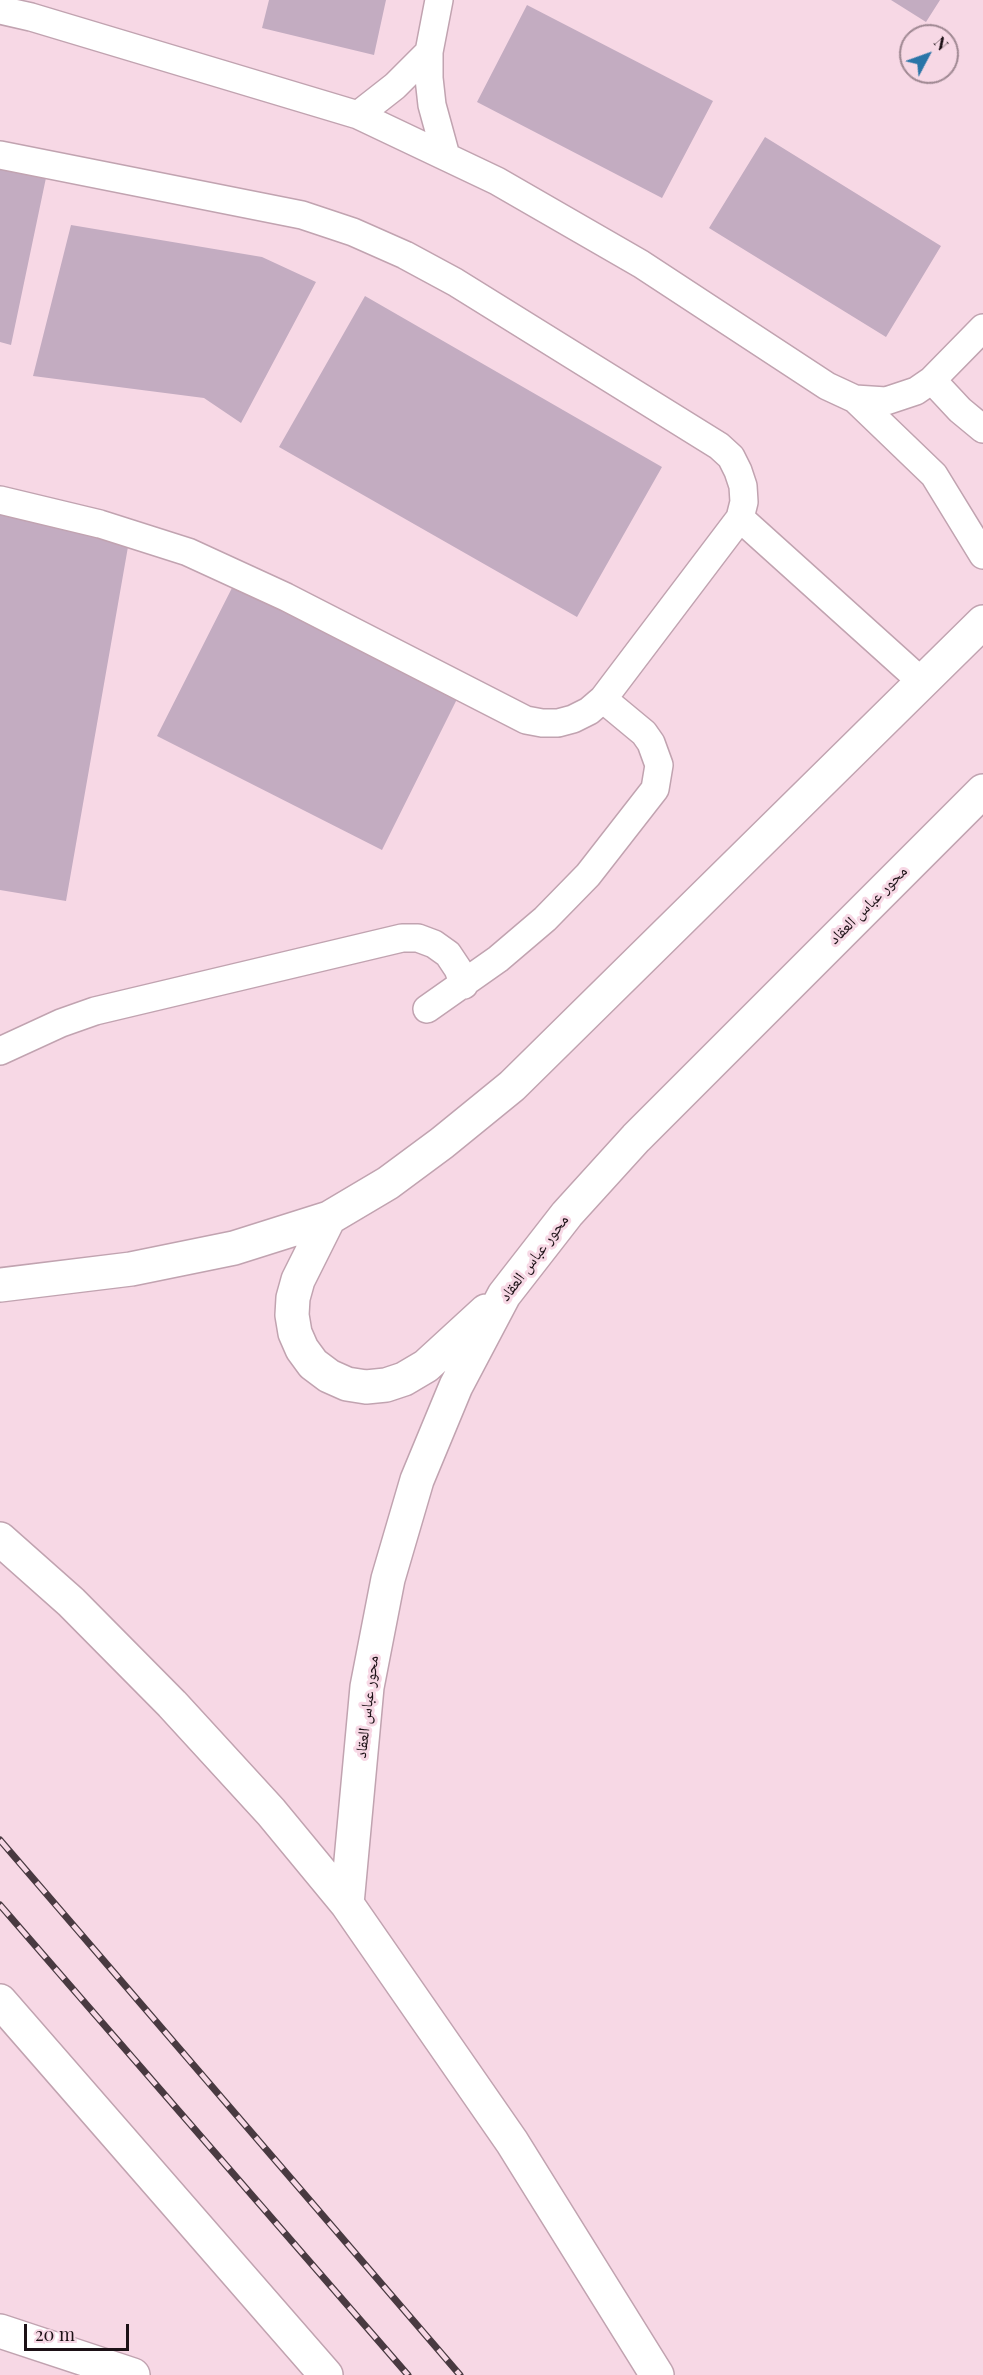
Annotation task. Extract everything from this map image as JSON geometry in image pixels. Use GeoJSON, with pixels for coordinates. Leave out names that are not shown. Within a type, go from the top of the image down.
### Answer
{"type":"FeatureCollection","features":[{"type":"Feature","properties":{"kind":"main road"},"geometry":{"type":"LineString","coordinates":[[0,1285],[131,1269],[234,1248],[329,1218],[388,1183],[512,1086],[983,622]]}},
{"type":"Feature","properties":{"kind":"main road","name":"محور عباس العقاد"},"geometry":{"type":"LineString","coordinates":[[347,1904],[367,1687],[388,1579],[417,1480],[456,1386],[504,1295],[567,1214],[636,1138],[983,790]]}},
{"type":"Feature","properties":{"kind":"main road"},"geometry":{"type":"LineString","coordinates":[[329,1218],[298,1280],[293,1298],[292,1315],[299,1341],[313,1364],[329,1376],[346,1384],[366,1387],[386,1386],[404,1379],[426,1366],[504,1295]]}},
{"type":"Feature","properties":{"kind":"main road"},"geometry":{"type":"LineString","coordinates":[[0,1539],[71,1602],[172,1704],[271,1812],[347,1904],[512,2142],[657,2375]]}},
{"type":"Feature","properties":{"kind":"main road"},"geometry":{"type":"LineString","coordinates":[[0,2001],[326,2375]]}},
{"type":"Feature","properties":{"kind":"main road"},"geometry":{"type":"LineString","coordinates":[[0,2331],[134,2375]]}},
{"type":"Feature","properties":{"kind":"street"},"geometry":{"type":"LineString","coordinates":[[439,0],[429,52],[432,105],[446,156]]}},
{"type":"Feature","properties":{"kind":"street"},"geometry":{"type":"LineString","coordinates":[[0,10],[31,17],[358,115],[497,181],[641,264],[828,386],[855,399],[934,475],[983,555]]}},
{"type":"Feature","properties":{"kind":"street"},"geometry":{"type":"LineString","coordinates":[[358,115],[395,86],[429,52]]}},
{"type":"Feature","properties":{"kind":"street"},"geometry":{"type":"LineString","coordinates":[[0,155],[302,215],[353,232],[405,255],[455,282],[719,446],[731,457],[738,471],[743,486],[744,502],[740,518],[603,699],[589,711],[558,723],[526,720],[286,597],[188,552],[100,524],[0,500]]}},
{"type":"Feature","properties":{"kind":"street"},"geometry":{"type":"LineString","coordinates":[[855,399],[886,401],[916,391],[932,380],[983,328]]}},
{"type":"Feature","properties":{"kind":"street"},"geometry":{"type":"LineString","coordinates":[[932,380],[960,410],[983,429]]}},
{"type":"Feature","properties":{"kind":"street"},"geometry":{"type":"LineString","coordinates":[[740,518],[922,682]]}},
{"type":"Feature","properties":{"kind":"street"},"geometry":{"type":"LineString","coordinates":[[427,1009],[464,985],[545,919],[595,866],[655,789],[659,765],[651,743],[644,734],[603,699]]}},
{"type":"Feature","properties":{"kind":"street"},"geometry":{"type":"LineString","coordinates":[[0,1052],[61,1023],[95,1011],[402,938],[418,938],[434,944],[448,954],[458,969],[464,985]]}},
{"type":"Feature","properties":{"kind":"building"},"geometry":{"type":"Polygon","coordinates":[[[269,0],[386,0],[374,55],[262,28],[269,0]]]}},
{"type":"Feature","properties":{"kind":"building"},"geometry":{"type":"Polygon","coordinates":[[[891,0],[940,0],[926,22],[891,0]]]}},
{"type":"Feature","properties":{"kind":"building"},"geometry":{"type":"Polygon","coordinates":[[[527,5],[713,101],[662,198],[477,102],[527,5]]]}},
{"type":"Feature","properties":{"kind":"building"},"geometry":{"type":"Polygon","coordinates":[[[765,137],[941,246],[886,337],[709,228],[765,137]]]}},
{"type":"Feature","properties":{"kind":"building"},"geometry":{"type":"Polygon","coordinates":[[[0,163],[47,173],[11,345],[0,342],[0,163]]]}},
{"type":"Feature","properties":{"kind":"building"},"geometry":{"type":"Polygon","coordinates":[[[71,225],[262,257],[316,282],[241,423],[204,398],[33,376],[71,225]]]}},
{"type":"Feature","properties":{"kind":"building"},"geometry":{"type":"Polygon","coordinates":[[[365,296],[662,467],[577,617],[279,447],[365,296]]]}},
{"type":"Feature","properties":{"kind":"building"},"geometry":{"type":"Polygon","coordinates":[[[0,511],[129,541],[66,901],[0,890],[0,511]]]}},
{"type":"Feature","properties":{"kind":"building"},"geometry":{"type":"Polygon","coordinates":[[[236,580],[460,693],[382,850],[157,736],[236,580]]]}},
{"type":"Feature","properties":{"kind":"railway"},"geometry":{"type":"LineString","coordinates":[[0,1840],[460,2375]]}},
{"type":"Feature","properties":{"kind":"railway"},"geometry":{"type":"LineString","coordinates":[[0,1905],[408,2375]]}}]}
